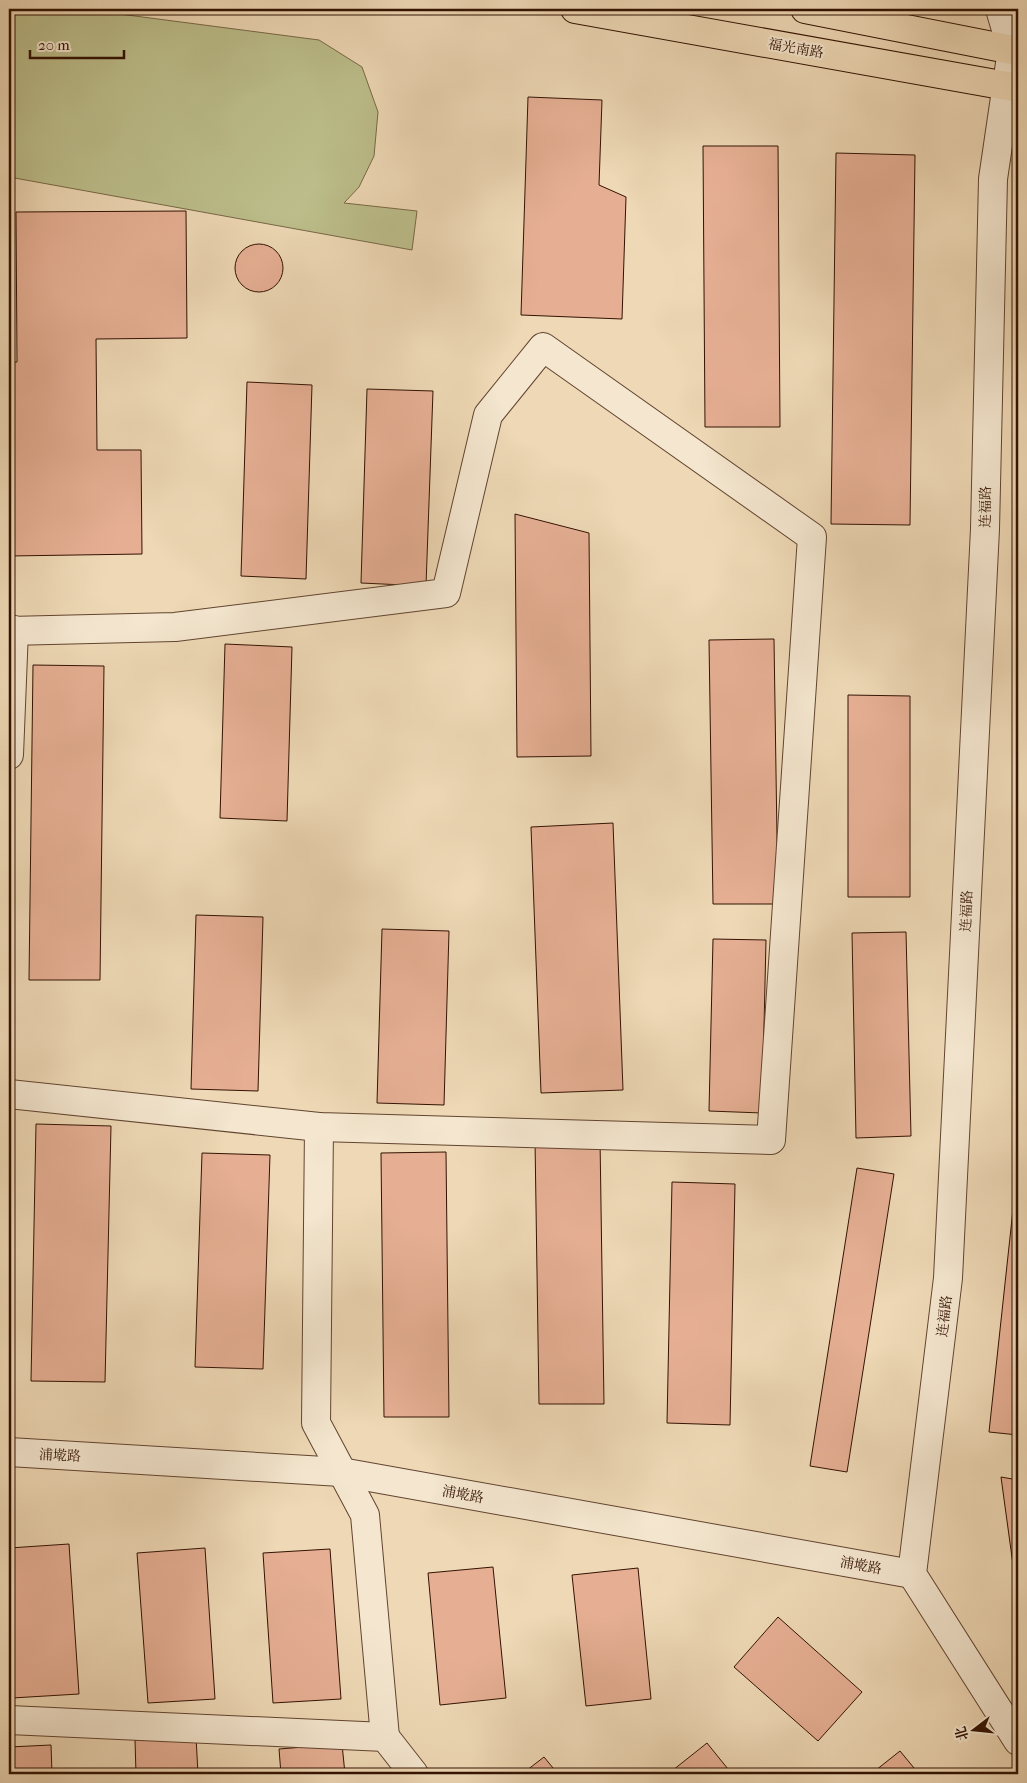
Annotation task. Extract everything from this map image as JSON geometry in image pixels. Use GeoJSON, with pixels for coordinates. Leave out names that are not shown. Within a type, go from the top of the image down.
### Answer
{"type":"FeatureCollection","features":[{"type":"Feature","properties":{"kind":"main road","name":"福光南路"},"geometry":{"type":"LineString","coordinates":[[574,9],[1012,87]]}},
{"type":"Feature","properties":{"kind":"main road"},"geometry":{"type":"LineString","coordinates":[[805,9],[1015,50]]}},
{"type":"Feature","properties":{"kind":"street"},"geometry":{"type":"LineString","coordinates":[[1000,9],[1015,50]]}},
{"type":"Feature","properties":{"kind":"street","name":"连福路"},"geometry":{"type":"LineString","coordinates":[[912,1574],[948,1278],[985,529],[993,179],[1012,87],[1015,50]]}},
{"type":"Feature","properties":{"kind":"street"},"geometry":{"type":"LineString","coordinates":[[9,755],[12,631],[176,627],[446,593],[488,415],[543,347],[812,537],[772,1140],[320,1127],[9,1094]]}},
{"type":"Feature","properties":{"kind":"street"},"geometry":{"type":"LineString","coordinates":[[320,1127],[316,1424],[365,1516],[385,1738],[414,1774]]}},
{"type":"Feature","properties":{"kind":"street","name":"浦墘路"},"geometry":{"type":"LineString","coordinates":[[9,1452],[341,1472],[912,1574]]}},
{"type":"Feature","properties":{"kind":"street"},"geometry":{"type":"LineString","coordinates":[[912,1574],[1018,1741]]}},
{"type":"Feature","properties":{"kind":"street"},"geometry":{"type":"LineString","coordinates":[[9,1720],[385,1738]]}},
{"type":"Feature","properties":{"kind":"green space"},"geometry":{"type":"Polygon","coordinates":[[[9,9],[81,9],[319,40],[362,67],[378,112],[374,156],[359,187],[344,203],[417,211],[412,250],[9,177],[9,9]]]}},
{"type":"Feature","properties":{"kind":"building"},"geometry":{"type":"Polygon","coordinates":[[[528,97],[602,100],[599,185],[626,197],[622,319],[521,315],[528,97]]]}},
{"type":"Feature","properties":{"kind":"building"},"geometry":{"type":"Polygon","coordinates":[[[703,146],[778,146],[780,427],[705,427],[703,146]]]}},
{"type":"Feature","properties":{"kind":"building"},"geometry":{"type":"Polygon","coordinates":[[[836,153],[915,155],[910,525],[831,524],[836,153]]]}},
{"type":"Feature","properties":{"kind":"building"},"geometry":{"type":"Polygon","coordinates":[[[186,211],[187,338],[96,339],[97,450],[141,450],[142,554],[9,556],[9,362],[17,362],[16,212],[186,211]]]}},
{"type":"Feature","properties":{"kind":"building"},"geometry":{"type":"Polygon","coordinates":[[[259,244],[268,246],[276,251],[281,259],[283,268],[281,277],[276,285],[268,290],[259,292],[250,290],[242,285],[237,277],[235,268],[237,259],[242,251],[250,246],[259,244]]]}},
{"type":"Feature","properties":{"kind":"building"},"geometry":{"type":"Polygon","coordinates":[[[247,382],[312,385],[306,579],[241,576],[247,382]]]}},
{"type":"Feature","properties":{"kind":"building"},"geometry":{"type":"Polygon","coordinates":[[[367,389],[433,391],[426,586],[361,583],[367,389]]]}},
{"type":"Feature","properties":{"kind":"building"},"geometry":{"type":"Polygon","coordinates":[[[515,514],[589,533],[591,756],[517,757],[515,514]]]}},
{"type":"Feature","properties":{"kind":"building"},"geometry":{"type":"Polygon","coordinates":[[[774,639],[778,904],[713,904],[709,640],[774,639]]]}},
{"type":"Feature","properties":{"kind":"building"},"geometry":{"type":"Polygon","coordinates":[[[225,644],[292,647],[287,821],[220,818],[225,644]]]}},
{"type":"Feature","properties":{"kind":"building"},"geometry":{"type":"Polygon","coordinates":[[[33,665],[104,666],[100,980],[29,980],[33,665]]]}},
{"type":"Feature","properties":{"kind":"building"},"geometry":{"type":"Polygon","coordinates":[[[848,695],[910,696],[910,897],[848,897],[848,695]]]}},
{"type":"Feature","properties":{"kind":"building"},"geometry":{"type":"Polygon","coordinates":[[[613,823],[623,1090],[541,1093],[531,827],[613,823]]]}},
{"type":"Feature","properties":{"kind":"building"},"geometry":{"type":"Polygon","coordinates":[[[196,915],[263,917],[258,1091],[191,1089],[196,915]]]}},
{"type":"Feature","properties":{"kind":"building"},"geometry":{"type":"Polygon","coordinates":[[[382,929],[449,931],[444,1105],[377,1103],[382,929]]]}},
{"type":"Feature","properties":{"kind":"building"},"geometry":{"type":"Polygon","coordinates":[[[906,932],[911,1136],[856,1138],[852,933],[906,932]]]}},
{"type":"Feature","properties":{"kind":"building"},"geometry":{"type":"Polygon","coordinates":[[[713,939],[766,940],[762,1113],[709,1111],[713,939]]]}},
{"type":"Feature","properties":{"kind":"building"},"geometry":{"type":"Polygon","coordinates":[[[36,1124],[111,1126],[105,1382],[31,1381],[36,1124]]]}},
{"type":"Feature","properties":{"kind":"building"},"geometry":{"type":"Polygon","coordinates":[[[600,1139],[604,1404],[539,1404],[535,1140],[600,1139]]]}},
{"type":"Feature","properties":{"kind":"building"},"geometry":{"type":"Polygon","coordinates":[[[446,1152],[449,1417],[384,1417],[381,1153],[446,1152]]]}},
{"type":"Feature","properties":{"kind":"building"},"geometry":{"type":"Polygon","coordinates":[[[202,1153],[270,1155],[263,1369],[195,1367],[202,1153]]]}},
{"type":"Feature","properties":{"kind":"building"},"geometry":{"type":"Polygon","coordinates":[[[1018,1163],[1018,1435],[989,1432],[1018,1163]]]}},
{"type":"Feature","properties":{"kind":"building"},"geometry":{"type":"Polygon","coordinates":[[[857,1168],[894,1174],[847,1472],[810,1466],[857,1168]]]}},
{"type":"Feature","properties":{"kind":"building"},"geometry":{"type":"Polygon","coordinates":[[[672,1182],[735,1184],[730,1425],[667,1423],[672,1182]]]}},
{"type":"Feature","properties":{"kind":"building"},"geometry":{"type":"Polygon","coordinates":[[[1001,1477],[1018,1480],[1018,1596],[1017,1594],[1001,1477]]]}},
{"type":"Feature","properties":{"kind":"building"},"geometry":{"type":"Polygon","coordinates":[[[69,1544],[79,1694],[12,1698],[9,1645],[9,1548],[69,1544]]]}},
{"type":"Feature","properties":{"kind":"building"},"geometry":{"type":"Polygon","coordinates":[[[205,1548],[215,1699],[148,1703],[137,1553],[205,1548]]]}},
{"type":"Feature","properties":{"kind":"building"},"geometry":{"type":"Polygon","coordinates":[[[330,1549],[341,1699],[273,1703],[263,1553],[330,1549]]]}},
{"type":"Feature","properties":{"kind":"building"},"geometry":{"type":"Polygon","coordinates":[[[493,1567],[506,1698],[440,1705],[428,1573],[493,1567]]]}},
{"type":"Feature","properties":{"kind":"building"},"geometry":{"type":"Polygon","coordinates":[[[638,1568],[651,1699],[586,1706],[572,1575],[638,1568]]]}},
{"type":"Feature","properties":{"kind":"building"},"geometry":{"type":"Polygon","coordinates":[[[778,1617],[862,1692],[818,1741],[734,1667],[778,1617]]]}},
{"type":"Feature","properties":{"kind":"building"},"geometry":{"type":"Polygon","coordinates":[[[196,1737],[198,1774],[136,1774],[135,1740],[196,1737]]]}},
{"type":"Feature","properties":{"kind":"building"},"geometry":{"type":"Polygon","coordinates":[[[707,1743],[732,1774],[668,1774],[707,1743]]]}},
{"type":"Feature","properties":{"kind":"building"},"geometry":{"type":"Polygon","coordinates":[[[342,1744],[345,1774],[281,1774],[279,1749],[342,1744]]]}},
{"type":"Feature","properties":{"kind":"building"},"geometry":{"type":"Polygon","coordinates":[[[51,1745],[52,1774],[9,1774],[9,1747],[51,1745]]]}},
{"type":"Feature","properties":{"kind":"building"},"geometry":{"type":"Polygon","coordinates":[[[900,1751],[919,1774],[871,1774],[900,1751]]]}},
{"type":"Feature","properties":{"kind":"building"},"geometry":{"type":"Polygon","coordinates":[[[544,1757],[558,1774],[522,1774],[544,1757]]]}}]}
